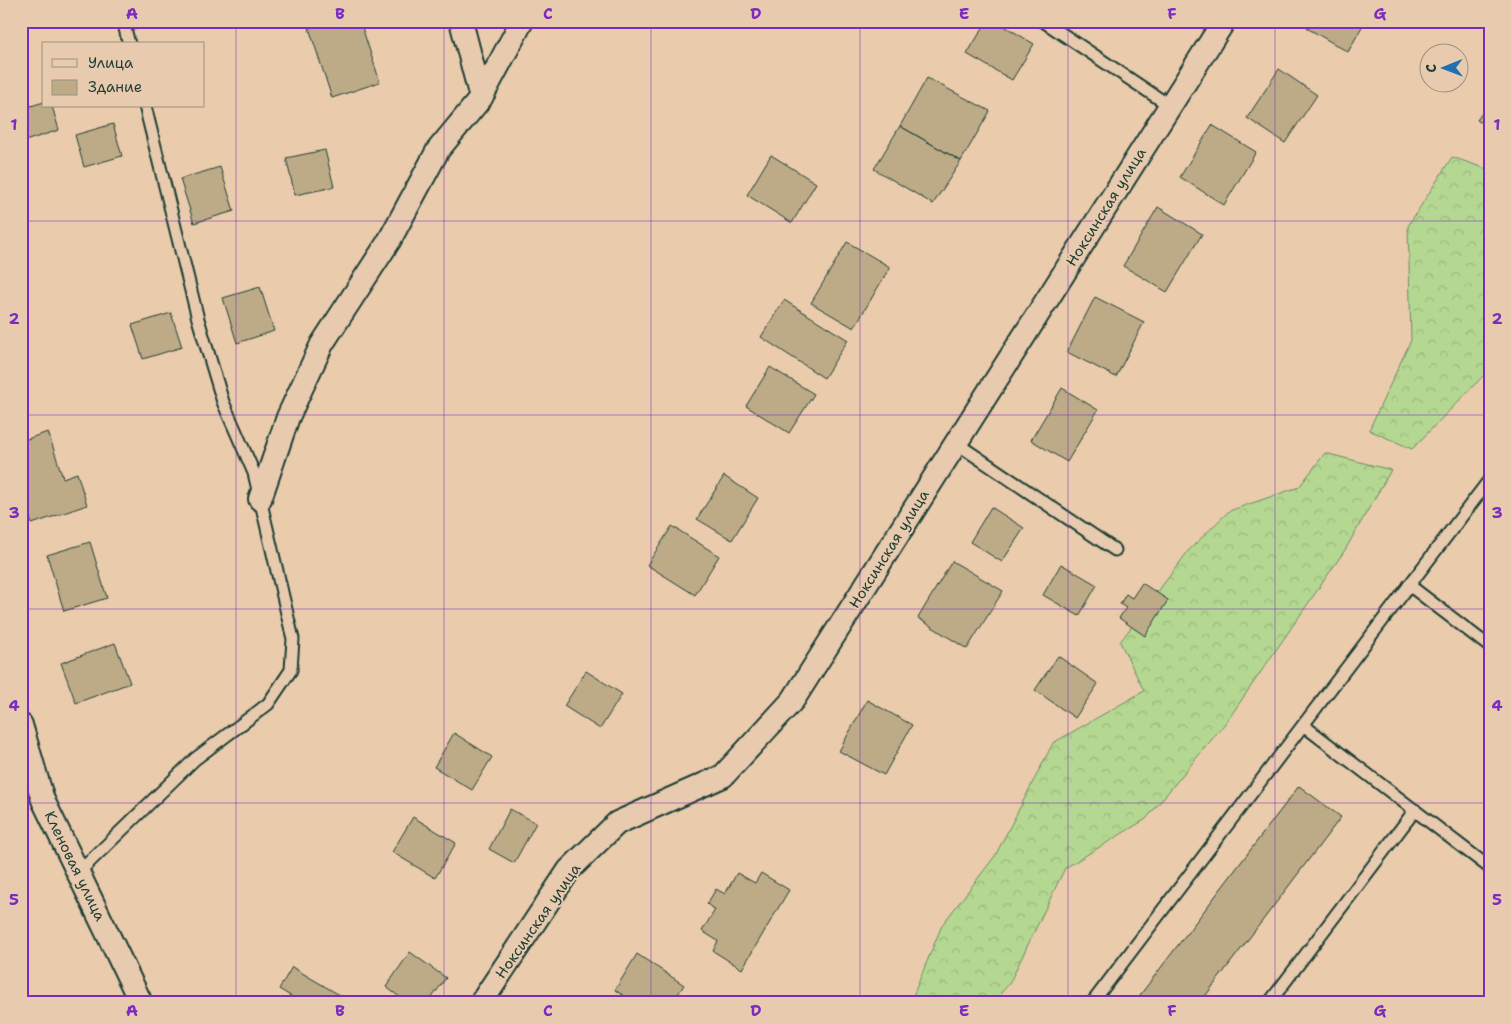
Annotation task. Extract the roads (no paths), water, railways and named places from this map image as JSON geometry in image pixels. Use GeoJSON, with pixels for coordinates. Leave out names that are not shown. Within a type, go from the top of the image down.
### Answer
{"type":"FeatureCollection","features":[{"type":"Feature","properties":{"kind":"street"},"geometry":{"type":"LineString","coordinates":[[461,21],[481,98]]}},
{"type":"Feature","properties":{"kind":"street"},"geometry":{"type":"LineString","coordinates":[[260,499],[288,417],[322,344],[389,241],[438,150],[481,98],[522,21]]}},
{"type":"Feature","properties":{"kind":"street","name":"Ноксинская улица"},"geometry":{"type":"LineString","coordinates":[[481,1003],[569,870],[617,823],[723,776],[793,700],[1224,21]]}},
{"type":"Feature","properties":{"kind":"street","name":"Кленовая улица"},"geometry":{"type":"LineString","coordinates":[[21,725],[43,800],[141,1003]]}},
{"type":"Feature","properties":{"kind":"lane"},"geometry":{"type":"LineString","coordinates":[[128,42],[124,24],[136,21]]}},
{"type":"Feature","properties":{"kind":"lane"},"geometry":{"type":"LineString","coordinates":[[1043,21],[1170,106]]}},
{"type":"Feature","properties":{"kind":"lane"},"geometry":{"type":"LineString","coordinates":[[79,872],[195,759],[268,704],[291,670],[293,639],[254,473],[223,402],[201,328],[146,108]]}},
{"type":"Feature","properties":{"kind":"lane"},"geometry":{"type":"LineString","coordinates":[[956,442],[1115,550]]}},
{"type":"Feature","properties":{"kind":"lane"},"geometry":{"type":"LineString","coordinates":[[1092,1003],[1490,478]]}},
{"type":"Feature","properties":{"kind":"lane"},"geometry":{"type":"LineString","coordinates":[[1409,585],[1490,647]]}},
{"type":"Feature","properties":{"kind":"lane"},"geometry":{"type":"LineString","coordinates":[[1303,725],[1490,868]]}},
{"type":"Feature","properties":{"kind":"lane"},"geometry":{"type":"LineString","coordinates":[[1269,1003],[1415,810]]}}]}
